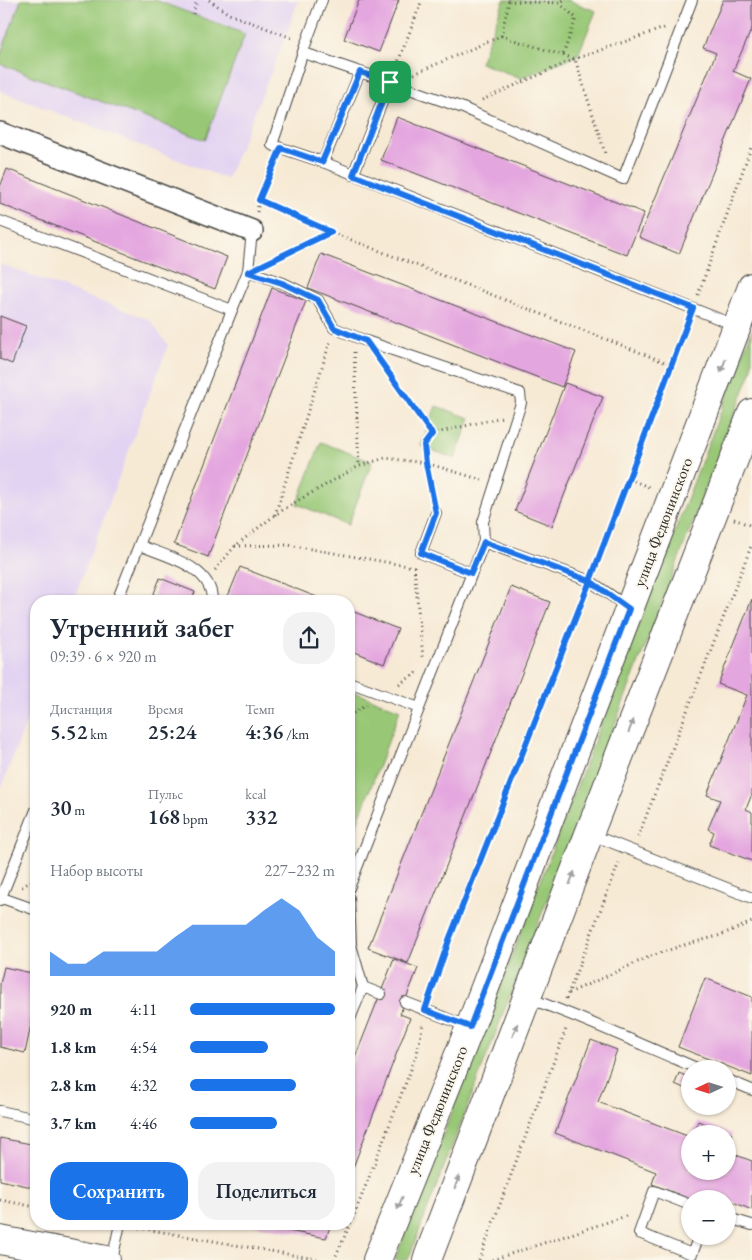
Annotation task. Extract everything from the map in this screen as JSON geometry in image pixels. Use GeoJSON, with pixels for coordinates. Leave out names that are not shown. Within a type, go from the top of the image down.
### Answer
{"type":"FeatureCollection","features":[{"type":"Feature","properties":{"kind":"main road","name":"улица Федюнинского"},"geometry":{"type":"LineString","coordinates":[[377,1260],[470,1027],[752,288]]}},
{"type":"Feature","properties":{"kind":"main road"},"geometry":{"type":"LineString","coordinates":[[427,1260],[752,413]]}},
{"type":"Feature","properties":{"kind":"main road"},"geometry":{"type":"LineString","coordinates":[[0,1240],[106,1260]]}},
{"type":"Feature","properties":{"kind":"street"},"geometry":{"type":"LineString","coordinates":[[0,133],[252,231]]}},
{"type":"Feature","properties":{"kind":"lane"},"geometry":{"type":"LineString","coordinates":[[322,0],[272,145],[322,162],[738,326]]}},
{"type":"Feature","properties":{"kind":"lane"},"geometry":{"type":"LineString","coordinates":[[305,48],[360,72],[463,108],[623,179],[691,2]]}},
{"type":"Feature","properties":{"kind":"lane"},"geometry":{"type":"LineString","coordinates":[[322,162],[360,72]]}},
{"type":"Feature","properties":{"kind":"lane"},"geometry":{"type":"LineString","coordinates":[[353,175],[390,82]]}},
{"type":"Feature","properties":{"kind":"lane"},"geometry":{"type":"LineString","coordinates":[[0,221],[232,310]]}},
{"type":"Feature","properties":{"kind":"lane"},"geometry":{"type":"LineString","coordinates":[[119,595],[248,272],[252,231]]}},
{"type":"Feature","properties":{"kind":"lane"},"geometry":{"type":"LineString","coordinates":[[248,272],[282,283],[318,300],[334,328],[366,341],[520,393],[519,413],[483,522],[484,542],[355,873]]}},
{"type":"Feature","properties":{"kind":"lane"},"geometry":{"type":"LineString","coordinates":[[436,513],[421,553],[471,573]]}},
{"type":"Feature","properties":{"kind":"lane"},"geometry":{"type":"LineString","coordinates":[[484,542],[590,581],[629,609]]}},
{"type":"Feature","properties":{"kind":"lane"},"geometry":{"type":"LineString","coordinates":[[139,545],[191,567],[207,580],[212,595]]}},
{"type":"Feature","properties":{"kind":"lane"},"geometry":{"type":"LineString","coordinates":[[355,684],[419,708]]}},
{"type":"Feature","properties":{"kind":"lane"},"geometry":{"type":"LineString","coordinates":[[30,825],[1,899],[30,908]]}},
{"type":"Feature","properties":{"kind":"lane"},"geometry":{"type":"LineString","coordinates":[[589,834],[752,898]]}},
{"type":"Feature","properties":{"kind":"lane"},"geometry":{"type":"LineString","coordinates":[[355,959],[363,987],[355,1006]]}},
{"type":"Feature","properties":{"kind":"lane"},"geometry":{"type":"LineString","coordinates":[[363,987],[381,994]]}},
{"type":"Feature","properties":{"kind":"lane"},"geometry":{"type":"LineString","coordinates":[[527,998],[572,1014],[623,1038],[681,1062]]}},
{"type":"Feature","properties":{"kind":"lane"},"geometry":{"type":"LineString","coordinates":[[405,1002],[470,1027]]}},
{"type":"Feature","properties":{"kind":"lane"},"geometry":{"type":"LineString","coordinates":[[736,1083],[752,1090]]}},
{"type":"Feature","properties":{"kind":"lane"},"geometry":{"type":"LineString","coordinates":[[0,1111],[30,1118]]}},
{"type":"Feature","properties":{"kind":"lane"},"geometry":{"type":"LineString","coordinates":[[681,1202],[654,1191],[639,1233],[692,1254],[695,1245]]}},
{"type":"Feature","properties":{"kind":"lane"},"geometry":{"type":"LineString","coordinates":[[736,1221],[752,1226]]}},
{"type":"Feature","properties":{"kind":"lane"},"geometry":{"type":"LineString","coordinates":[[112,1260],[119,1230]]}},
{"type":"Feature","properties":{"kind":"path"},"geometry":{"type":"LineString","coordinates":[[194,14],[197,0]]}},
{"type":"Feature","properties":{"kind":"path"},"geometry":{"type":"LineString","coordinates":[[210,0],[229,14],[305,48]]}},
{"type":"Feature","properties":{"kind":"path"},"geometry":{"type":"LineString","coordinates":[[390,82],[422,0]]}},
{"type":"Feature","properties":{"kind":"path"},"geometry":{"type":"LineString","coordinates":[[501,36],[509,1],[559,3],[564,0]]}},
{"type":"Feature","properties":{"kind":"path"},"geometry":{"type":"LineString","coordinates":[[463,108],[575,60],[667,26],[691,2]]}},
{"type":"Feature","properties":{"kind":"path"},"geometry":{"type":"LineString","coordinates":[[559,3],[576,18],[563,55]]}},
{"type":"Feature","properties":{"kind":"path"},"geometry":{"type":"LineString","coordinates":[[390,82],[406,78],[501,36],[563,55],[575,60],[608,162],[623,179]]}},
{"type":"Feature","properties":{"kind":"path"},"geometry":{"type":"LineString","coordinates":[[355,1213],[417,1054],[425,1010],[449,940],[672,366],[752,145]]}},
{"type":"Feature","properties":{"kind":"path"},"geometry":{"type":"LineString","coordinates":[[281,148],[259,200],[331,232],[672,366]]}},
{"type":"Feature","properties":{"kind":"path"},"geometry":{"type":"LineString","coordinates":[[248,272],[331,232]]}},
{"type":"Feature","properties":{"kind":"path"},"geometry":{"type":"LineString","coordinates":[[275,515],[334,328]]}},
{"type":"Feature","properties":{"kind":"path"},"geometry":{"type":"LineString","coordinates":[[353,336],[359,466]]}},
{"type":"Feature","properties":{"kind":"path"},"geometry":{"type":"LineString","coordinates":[[366,341],[432,434]]}},
{"type":"Feature","properties":{"kind":"path"},"geometry":{"type":"LineString","coordinates":[[436,513],[424,445],[432,434],[519,413]]}},
{"type":"Feature","properties":{"kind":"path"},"geometry":{"type":"LineString","coordinates":[[207,580],[235,546],[275,515],[359,466],[385,458],[426,463],[496,485]]}},
{"type":"Feature","properties":{"kind":"path"},"geometry":{"type":"LineString","coordinates":[[479,1260],[572,1014],[562,1007],[625,848],[636,842],[752,544]]}},
{"type":"Feature","properties":{"kind":"path"},"geometry":{"type":"LineString","coordinates":[[235,546],[288,545],[414,566],[424,669],[432,672]]}},
{"type":"Feature","properties":{"kind":"path"},"geometry":{"type":"LineString","coordinates":[[568,994],[651,956],[718,936],[752,922]]}},
{"type":"Feature","properties":{"kind":"path"},"geometry":{"type":"LineString","coordinates":[[0,1200],[30,1206]]}},
{"type":"Feature","properties":{"kind":"path"},"geometry":{"type":"LineString","coordinates":[[492,1260],[647,1209]]}},
{"type":"Feature","properties":{"kind":"path"},"geometry":{"type":"LineString","coordinates":[[154,1230],[321,1260]]}},
{"type":"Feature","properties":{"kind":"path"},"geometry":{"type":"LineString","coordinates":[[334,1260],[347,1230]]}},
{"type":"Feature","properties":{"kind":"shaded area"},"geometry":{"type":"Polygon","coordinates":[[[0,0],[298,0],[286,36],[227,179],[0,91],[0,0]]]}},
{"type":"Feature","properties":{"kind":"shaded area"},"geometry":{"type":"Polygon","coordinates":[[[0,264],[150,320],[168,345],[75,595],[30,595],[30,712],[0,791],[0,264]]]}},
{"type":"Feature","properties":{"kind":"green space"},"geometry":{"type":"Polygon","coordinates":[[[21,0],[155,0],[245,34],[205,140],[0,64],[0,56],[21,0]]]}},
{"type":"Feature","properties":{"kind":"green space"},"geometry":{"type":"Polygon","coordinates":[[[504,0],[568,0],[596,11],[578,55],[521,78],[480,63],[504,0]]]}},
{"type":"Feature","properties":{"kind":"green space"},"geometry":{"type":"Polygon","coordinates":[[[752,330],[752,370],[408,1260],[395,1260],[752,330]]]}},
{"type":"Feature","properties":{"kind":"green space"},"geometry":{"type":"Polygon","coordinates":[[[436,406],[470,418],[455,459],[421,446],[436,406]]]}},
{"type":"Feature","properties":{"kind":"green space"},"geometry":{"type":"Polygon","coordinates":[[[321,442],[372,462],[348,525],[297,504],[321,442]]]}},
{"type":"Feature","properties":{"kind":"green space"},"geometry":{"type":"Polygon","coordinates":[[[355,692],[400,710],[355,829],[355,692]]]}},
{"type":"Feature","properties":{"kind":"building"},"geometry":{"type":"Polygon","coordinates":[[[359,0],[399,0],[379,52],[344,39],[359,0]]]}},
{"type":"Feature","properties":{"kind":"building"},"geometry":{"type":"Polygon","coordinates":[[[723,0],[752,0],[752,28],[733,71],[751,79],[679,254],[639,237],[716,53],[703,48],[723,0]]]}},
{"type":"Feature","properties":{"kind":"building"},"geometry":{"type":"Polygon","coordinates":[[[397,117],[644,213],[627,255],[381,160],[397,117]]]}},
{"type":"Feature","properties":{"kind":"building"},"geometry":{"type":"Polygon","coordinates":[[[7,169],[227,257],[215,289],[0,204],[0,187],[7,169]]]}},
{"type":"Feature","properties":{"kind":"building"},"geometry":{"type":"Polygon","coordinates":[[[321,254],[576,352],[562,387],[308,288],[321,254]]]}},
{"type":"Feature","properties":{"kind":"building"},"geometry":{"type":"Polygon","coordinates":[[[272,288],[306,301],[208,557],[174,544],[272,288]]]}},
{"type":"Feature","properties":{"kind":"building"},"geometry":{"type":"Polygon","coordinates":[[[0,316],[26,326],[12,364],[0,359],[0,316]]]}},
{"type":"Feature","properties":{"kind":"building"},"geometry":{"type":"Polygon","coordinates":[[[565,383],[603,397],[552,526],[515,511],[565,383]]]}},
{"type":"Feature","properties":{"kind":"building"},"geometry":{"type":"Polygon","coordinates":[[[240,567],[312,595],[228,595],[240,567]]]}},
{"type":"Feature","properties":{"kind":"building"},"geometry":{"type":"Polygon","coordinates":[[[160,578],[195,592],[194,595],[153,595],[160,578]]]}},
{"type":"Feature","properties":{"kind":"building"},"geometry":{"type":"Polygon","coordinates":[[[511,587],[550,602],[408,963],[368,948],[511,587]]]}},
{"type":"Feature","properties":{"kind":"building"},"geometry":{"type":"Polygon","coordinates":[[[752,599],[752,794],[746,809],[752,812],[752,861],[709,845],[714,832],[708,829],[720,800],[707,795],[747,695],[718,684],[752,599]]]}},
{"type":"Feature","properties":{"kind":"building"},"geometry":{"type":"Polygon","coordinates":[[[355,612],[398,629],[384,664],[355,652],[355,612]]]}},
{"type":"Feature","properties":{"kind":"building"},"geometry":{"type":"Polygon","coordinates":[[[394,959],[418,968],[400,1014],[410,1018],[355,1162],[355,1058],[394,959]]]}},
{"type":"Feature","properties":{"kind":"building"},"geometry":{"type":"Polygon","coordinates":[[[4,967],[30,973],[30,1029],[25,1053],[0,1047],[0,984],[4,967]]]}},
{"type":"Feature","properties":{"kind":"building"},"geometry":{"type":"Polygon","coordinates":[[[705,978],[752,997],[752,1076],[736,1070],[736,1060],[711,1060],[678,1047],[705,978]]]}},
{"type":"Feature","properties":{"kind":"building"},"geometry":{"type":"Polygon","coordinates":[[[591,1040],[617,1050],[598,1102],[681,1134],[681,1180],[736,1180],[736,1155],[752,1161],[752,1210],[736,1203],[736,1190],[681,1190],[681,1195],[652,1184],[656,1172],[555,1133],[591,1040]]]}},
{"type":"Feature","properties":{"kind":"building"},"geometry":{"type":"Polygon","coordinates":[[[679,1073],[681,1074],[681,1087],[675,1084],[679,1073]]]}},
{"type":"Feature","properties":{"kind":"building"},"geometry":{"type":"Polygon","coordinates":[[[698,1121],[708,1125],[696,1125],[698,1121]]]}},
{"type":"Feature","properties":{"kind":"building"},"geometry":{"type":"Polygon","coordinates":[[[0,1138],[30,1144],[30,1187],[0,1180],[0,1138]]]}},
{"type":"Feature","properties":{"kind":"building"},"geometry":{"type":"Polygon","coordinates":[[[283,1230],[329,1230],[326,1238],[283,1230]]]}},
{"type":"Feature","properties":{"kind":"route"},"geometry":{"type":"LineString","coordinates":[[390,82],[353,175],[693,308],[590,581],[449,940],[425,1010],[470,1027],[629,609],[590,581],[484,542],[471,573],[421,553],[436,513],[424,445],[432,434],[366,341],[334,328],[318,300],[282,283],[248,272],[331,232],[259,200],[281,148],[322,162],[360,72],[390,82]]}}]}
